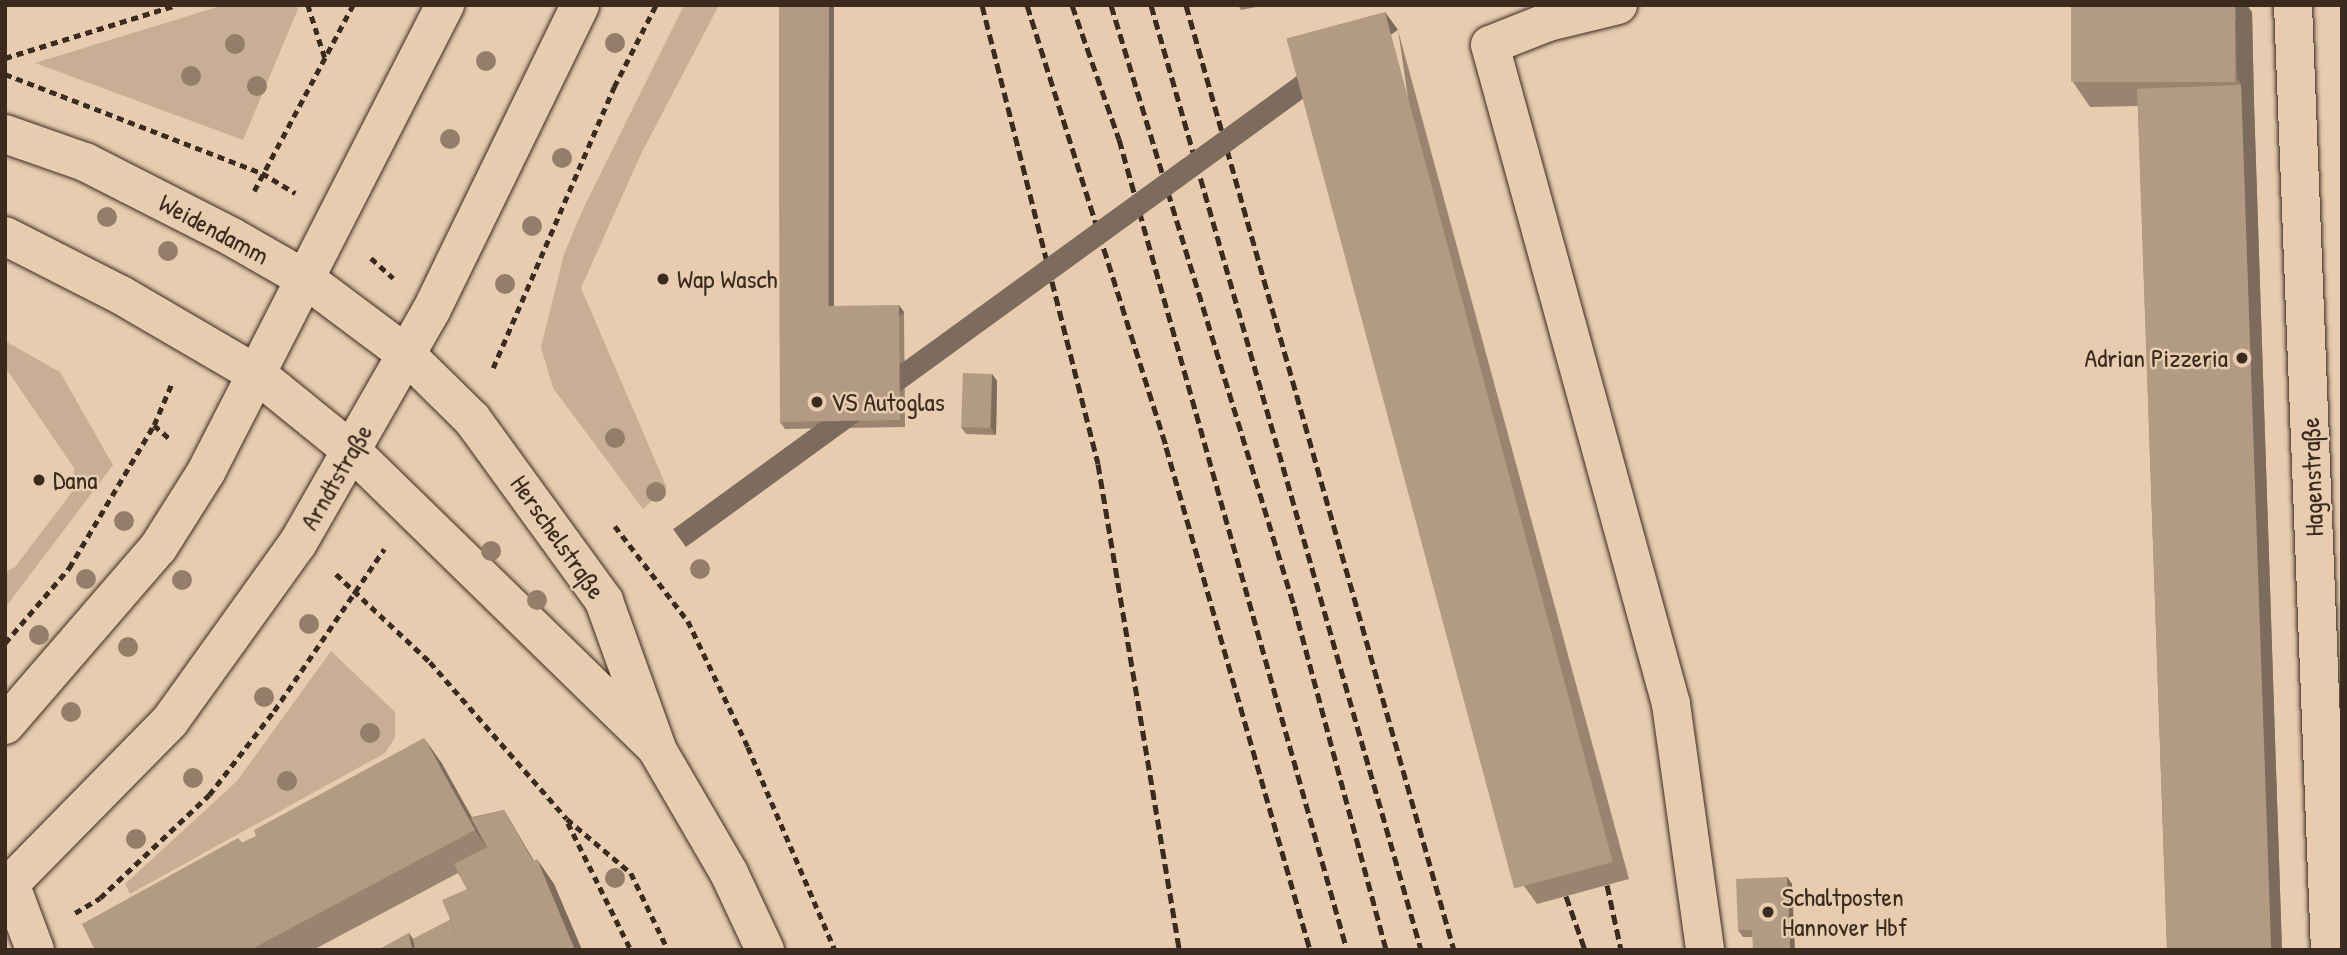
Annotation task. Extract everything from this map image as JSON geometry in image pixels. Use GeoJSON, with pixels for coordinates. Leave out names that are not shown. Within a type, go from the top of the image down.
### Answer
{"type":"FeatureCollection","features":[{"type":"Feature","properties":{"kind":"main road"},"geometry":{"type":"LineString","coordinates":[[5,725],[158,548],[206,472],[307,280],[445,5]]}},
{"type":"Feature","properties":{"kind":"main road","name":"Arndtstraße"},"geometry":{"type":"LineString","coordinates":[[8,887],[170,721],[260,600],[352,451],[407,354],[580,5]]}},
{"type":"Feature","properties":{"kind":"main road"},"geometry":{"type":"LineString","coordinates":[[1618,5],[1548,22],[1490,45],[1671,704],[1705,950]]}},
{"type":"Feature","properties":{"kind":"main road","name":"Hagenstraße"},"geometry":{"type":"LineString","coordinates":[[2293,5],[2330,950]]}},
{"type":"Feature","properties":{"kind":"main road","name":"Weidendamm"},"geometry":{"type":"LineString","coordinates":[[5,134],[85,162],[307,280],[407,354]]}},
{"type":"Feature","properties":{"kind":"main road"},"geometry":{"type":"LineString","coordinates":[[5,236],[121,295],[258,375],[352,451]]}},
{"type":"Feature","properties":{"kind":"main road","name":"Herschelstraße"},"geometry":{"type":"LineString","coordinates":[[407,354],[472,419],[604,601],[659,751],[729,873],[765,950]]}},
{"type":"Feature","properties":{"kind":"main road","name":"Herschelstraße"},"geometry":{"type":"LineString","coordinates":[[352,451],[659,751]]}},
{"type":"Feature","properties":{"kind":"main road"},"geometry":{"type":"LineString","coordinates":[[8,887],[33,944]]}},
{"type":"Feature","properties":{"kind":"path"},"geometry":{"type":"LineString","coordinates":[[5,58],[176,5]]}},
{"type":"Feature","properties":{"kind":"path"},"geometry":{"type":"LineString","coordinates":[[308,5],[326,58]]}},
{"type":"Feature","properties":{"kind":"path"},"geometry":{"type":"LineString","coordinates":[[251,196],[353,5]]}},
{"type":"Feature","properties":{"kind":"path"},"geometry":{"type":"LineString","coordinates":[[472,419],[614,87],[656,5]]}},
{"type":"Feature","properties":{"kind":"path"},"geometry":{"type":"LineString","coordinates":[[5,74],[262,173]]}},
{"type":"Feature","properties":{"kind":"path"},"geometry":{"type":"LineString","coordinates":[[365,252],[395,279]]}},
{"type":"Feature","properties":{"kind":"path"},"geometry":{"type":"LineString","coordinates":[[5,643],[69,568],[154,425],[167,393]]}},
{"type":"Feature","properties":{"kind":"path"},"geometry":{"type":"LineString","coordinates":[[33,944],[100,898],[209,795],[274,711],[412,509]]}},
{"type":"Feature","properties":{"kind":"path"},"geometry":{"type":"LineString","coordinates":[[329,568],[430,662],[566,819],[631,873],[668,950]]}},
{"type":"Feature","properties":{"kind":"path"},"geometry":{"type":"LineString","coordinates":[[688,621],[748,747],[835,950]]}},
{"type":"Feature","properties":{"kind":"path"},"geometry":{"type":"LineString","coordinates":[[566,819],[631,950]]}},
{"type":"Feature","properties":{"kind":"shaded area"},"geometry":{"type":"Polygon","coordinates":[[[224,5],[296,5],[298,9],[243,140],[35,63],[224,5]]]}},
{"type":"Feature","properties":{"kind":"shaded area"},"geometry":{"type":"Polygon","coordinates":[[[684,5],[719,5],[641,154],[581,288],[667,488],[643,509],[553,388],[541,347],[564,254],[583,209],[684,5]]]}},
{"type":"Feature","properties":{"kind":"shaded area"},"geometry":{"type":"Polygon","coordinates":[[[5,341],[60,372],[113,465],[5,608],[5,572],[15,567],[72,492],[74,468],[5,367],[5,341]]]}},
{"type":"Feature","properties":{"kind":"shaded area"},"geometry":{"type":"Polygon","coordinates":[[[331,651],[395,712],[395,738],[385,753],[130,894],[125,884],[237,781],[331,651]]]}},
{"type":"Feature","properties":{"kind":"building"},"geometry":{"type":"Polygon","coordinates":[[[779,5],[829,5],[828,306],[899,305],[900,420],[780,422],[779,5]]]}},
{"type":"Feature","properties":{"kind":"building"},"geometry":{"type":"Polygon","coordinates":[[[2071,5],[2235,5],[2235,82],[2071,82],[2071,5]]]}},
{"type":"Feature","properties":{"kind":"building"},"geometry":{"type":"Polygon","coordinates":[[[1385,12],[1613,862],[1514,888],[1286,38],[1385,12]]]}},
{"type":"Feature","properties":{"kind":"building"},"geometry":{"type":"Polygon","coordinates":[[[2241,85],[2271,949],[2167,950],[2137,89],[2241,85]]]}},
{"type":"Feature","properties":{"kind":"building"},"geometry":{"type":"Polygon","coordinates":[[[963,373],[992,374],[990,428],[961,427],[963,373]]]}},
{"type":"Feature","properties":{"kind":"building"},"geometry":{"type":"Polygon","coordinates":[[[424,738],[475,830],[250,950],[95,950],[82,924],[238,838],[241,843],[256,836],[254,830],[424,738]]]}},
{"type":"Feature","properties":{"kind":"building"},"geometry":{"type":"Polygon","coordinates":[[[504,810],[533,861],[467,889],[454,864],[487,847],[471,818],[504,810]]]}},
{"type":"Feature","properties":{"kind":"building"},"geometry":{"type":"Polygon","coordinates":[[[537,859],[575,950],[463,950],[442,900],[537,859]]]}},
{"type":"Feature","properties":{"kind":"building","name":"Schaltposten Hannover Hbf"},"geometry":{"type":"Polygon","coordinates":[[[1787,877],[1790,950],[1753,950],[1752,930],[1738,930],[1736,879],[1787,877]]]}},
{"type":"Feature","properties":{"kind":"building"},"geometry":{"type":"Polygon","coordinates":[[[450,920],[463,950],[415,950],[413,939],[450,920]]]}},
{"type":"Feature","properties":{"kind":"building"},"geometry":{"type":"Polygon","coordinates":[[[409,933],[412,950],[378,950],[409,933]]]}},
{"type":"Feature","properties":{"kind":"railway"},"geometry":{"type":"LineString","coordinates":[[982,5],[1098,464],[1179,950]]}},
{"type":"Feature","properties":{"kind":"railway"},"geometry":{"type":"LineString","coordinates":[[1027,5],[1166,447],[1310,950]]}},
{"type":"Feature","properties":{"kind":"railway"},"geometry":{"type":"LineString","coordinates":[[1072,5],[1119,139],[1347,950]]}},
{"type":"Feature","properties":{"kind":"railway"},"geometry":{"type":"LineString","coordinates":[[1111,5],[1294,606],[1386,950]]}},
{"type":"Feature","properties":{"kind":"railway"},"geometry":{"type":"LineString","coordinates":[[1151,5],[1421,950]]}},
{"type":"Feature","properties":{"kind":"railway"},"geometry":{"type":"LineString","coordinates":[[1186,5],[1454,950]]}},
{"type":"Feature","properties":{"kind":"railway"},"geometry":{"type":"LineString","coordinates":[[1607,885],[1621,950]]}},
{"type":"Feature","properties":{"kind":"railway"},"geometry":{"type":"LineString","coordinates":[[1566,896],[1585,950]]}},
{"type":"Feature","properties":{"kind":"place","name":"Wap Wasch"},"geometry":{"type":"Point","coordinates":[663,279]}},
{"type":"Feature","properties":{"kind":"place","name":"Adrian Pizzeria"},"geometry":{"type":"Point","coordinates":[2242,358]}},
{"type":"Feature","properties":{"kind":"place","name":"VS Autoglas"},"geometry":{"type":"Point","coordinates":[817,402]}},
{"type":"Feature","properties":{"kind":"place","name":"Dana"},"geometry":{"type":"Point","coordinates":[39,480]}},
{"type":"Feature","properties":{"kind":"place","name":"Schaltposten Hannover Hbf"},"geometry":{"type":"Point","coordinates":[1768,912]}}]}
